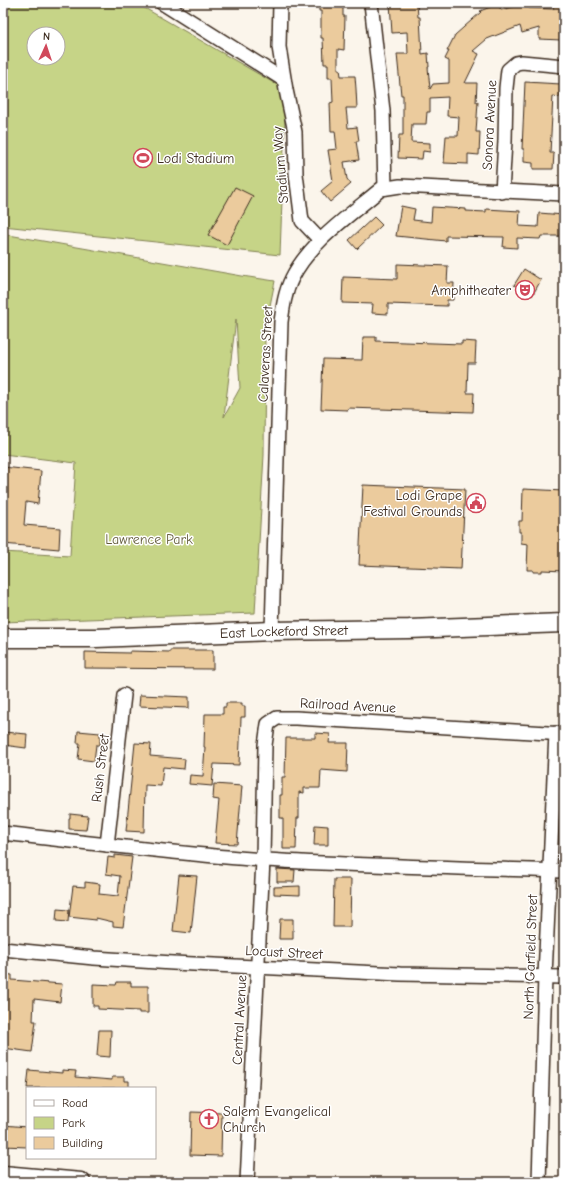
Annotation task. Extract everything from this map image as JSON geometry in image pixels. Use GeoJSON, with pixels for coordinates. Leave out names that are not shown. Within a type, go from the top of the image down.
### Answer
{"type":"FeatureCollection","features":[{"type":"Feature","properties":{"kind":"street"},"geometry":{"type":"LineString","coordinates":[[162,3],[284,80]]}},
{"type":"Feature","properties":{"kind":"street","name":"Stadium Way"},"geometry":{"type":"LineString","coordinates":[[280,3],[279,46],[284,80],[295,132],[296,174],[302,221],[320,240]]}},
{"type":"Feature","properties":{"kind":"street"},"geometry":{"type":"LineString","coordinates":[[371,3],[383,111],[385,188],[400,186],[564,194]]}},
{"type":"Feature","properties":{"kind":"street","name":"Sonora Avenue"},"geometry":{"type":"LineString","coordinates":[[502,192],[508,70],[516,63],[522,62],[564,66]]}},
{"type":"Feature","properties":{"kind":"street","name":"Calaveras Street"},"geometry":{"type":"LineString","coordinates":[[272,631],[281,322],[285,297],[292,278],[302,261],[320,240],[381,189],[385,188]]}},
{"type":"Feature","properties":{"kind":"street","name":"East Lockeford Street"},"geometry":{"type":"LineString","coordinates":[[3,638],[96,638],[272,631],[409,629],[564,623]]}},
{"type":"Feature","properties":{"kind":"street","name":"Rush Street"},"geometry":{"type":"LineString","coordinates":[[107,844],[124,695]]}},
{"type":"Feature","properties":{"kind":"street","name":"Railroad Avenue"},"geometry":{"type":"LineString","coordinates":[[263,860],[265,745],[268,724],[277,718],[304,718],[560,734]]}},
{"type":"Feature","properties":{"kind":"street","name":"North Garfield Street"},"geometry":{"type":"LineString","coordinates":[[539,1182],[544,976],[549,870],[560,734]]}},
{"type":"Feature","properties":{"kind":"street"},"geometry":{"type":"LineString","coordinates":[[3,833],[263,860],[375,866],[564,871]]}},
{"type":"Feature","properties":{"kind":"street","name":"Central Avenue"},"geometry":{"type":"LineString","coordinates":[[247,1182],[263,860]]}},
{"type":"Feature","properties":{"kind":"street","name":"Locust Street"},"geometry":{"type":"LineString","coordinates":[[3,949],[102,958],[257,967],[400,974],[564,977]]}},
{"type":"Feature","properties":{"kind":"street"},"geometry":{"type":"LineString","coordinates":[[3,1175],[81,1182]]}},
{"type":"Feature","properties":{"kind":"green space","name":"Lodi Stadium"},"geometry":{"type":"Polygon","coordinates":[[[3,3],[136,3],[286,90],[280,255],[3,226],[3,3]]]}},
{"type":"Feature","properties":{"kind":"green space","name":"Lawrence Park"},"geometry":{"type":"Polygon","coordinates":[[[3,234],[275,281],[265,330],[264,455],[255,613],[3,622],[3,552],[70,556],[76,463],[3,454],[3,234]],[[236,319],[224,417],[240,388],[236,319]]]}},
{"type":"Feature","properties":{"kind":"building"},"geometry":{"type":"Polygon","coordinates":[[[319,3],[343,3],[343,16],[345,16],[344,50],[338,49],[338,69],[340,69],[341,76],[355,76],[357,108],[346,108],[348,128],[357,127],[359,141],[356,141],[359,160],[344,162],[347,179],[351,184],[330,202],[321,191],[333,181],[328,150],[337,149],[335,131],[331,131],[330,103],[333,102],[332,78],[328,78],[328,64],[324,64],[323,38],[321,38],[321,11],[319,11],[319,3]]]}},
{"type":"Feature","properties":{"kind":"building"},"geometry":{"type":"Polygon","coordinates":[[[390,3],[417,3],[418,17],[420,17],[422,54],[428,53],[430,89],[433,84],[449,83],[449,61],[445,59],[449,51],[447,51],[455,35],[481,12],[480,11],[498,4],[501,10],[528,3],[529,8],[553,9],[554,3],[563,3],[561,40],[539,39],[539,28],[522,33],[520,26],[487,39],[473,51],[479,54],[465,83],[477,83],[476,102],[478,102],[476,132],[480,132],[479,155],[468,154],[468,164],[444,163],[446,136],[458,136],[459,117],[447,116],[448,97],[430,98],[430,112],[427,112],[426,124],[412,124],[411,142],[430,143],[430,152],[423,151],[422,159],[398,158],[399,135],[403,135],[403,95],[401,95],[397,54],[408,54],[407,32],[392,33],[390,3]]]}},
{"type":"Feature","properties":{"kind":"building"},"geometry":{"type":"Polygon","coordinates":[[[525,82],[561,84],[560,97],[553,96],[550,153],[554,153],[553,169],[533,169],[533,163],[524,162],[524,149],[522,149],[525,82]]]}},
{"type":"Feature","properties":{"kind":"building"},"geometry":{"type":"Polygon","coordinates":[[[235,187],[253,196],[227,245],[208,235],[235,187]]]}},
{"type":"Feature","properties":{"kind":"building"},"geometry":{"type":"Polygon","coordinates":[[[401,206],[415,209],[413,220],[431,222],[432,207],[486,212],[486,209],[520,211],[519,226],[538,227],[539,213],[564,215],[564,236],[541,236],[540,239],[517,238],[517,248],[503,247],[504,237],[446,236],[446,241],[396,236],[401,206]]]}},
{"type":"Feature","properties":{"kind":"building"},"geometry":{"type":"Polygon","coordinates":[[[374,217],[382,225],[357,249],[349,240],[374,217]]]}},
{"type":"Feature","properties":{"kind":"building"},"geometry":{"type":"Polygon","coordinates":[[[397,264],[448,266],[447,283],[454,283],[453,300],[447,300],[447,306],[388,304],[388,314],[372,313],[373,304],[342,303],[343,277],[397,279],[397,264]]]}},
{"type":"Feature","properties":{"kind":"building"},"geometry":{"type":"Polygon","coordinates":[[[524,269],[541,280],[532,296],[514,285],[524,269]]]}},
{"type":"Feature","properties":{"kind":"building"},"geometry":{"type":"Polygon","coordinates":[[[363,337],[376,337],[376,341],[462,344],[462,341],[476,342],[475,363],[468,363],[467,393],[474,393],[473,412],[348,408],[348,410],[321,409],[323,359],[362,360],[363,337]]]}},
{"type":"Feature","properties":{"kind":"building"},"geometry":{"type":"Polygon","coordinates":[[[3,467],[41,471],[38,504],[26,502],[24,525],[60,528],[59,549],[3,544],[3,467]]]}},
{"type":"Feature","properties":{"kind":"building"},"geometry":{"type":"Polygon","coordinates":[[[363,485],[465,489],[461,569],[359,565],[363,485]]]}},
{"type":"Feature","properties":{"kind":"building"},"geometry":{"type":"Polygon","coordinates":[[[523,489],[564,491],[564,571],[542,570],[542,572],[533,572],[533,570],[527,570],[528,544],[521,543],[521,532],[519,532],[519,521],[522,521],[523,489]]]}},
{"type":"Feature","properties":{"kind":"building"},"geometry":{"type":"Polygon","coordinates":[[[170,650],[213,650],[213,669],[85,668],[85,652],[130,653],[130,651],[170,652],[170,650]]]}},
{"type":"Feature","properties":{"kind":"building"},"geometry":{"type":"Polygon","coordinates":[[[140,695],[189,697],[189,708],[139,706],[140,695]]]}},
{"type":"Feature","properties":{"kind":"building"},"geometry":{"type":"Polygon","coordinates":[[[226,703],[242,703],[242,706],[245,706],[245,717],[241,717],[239,765],[214,764],[212,786],[189,784],[190,775],[203,776],[205,714],[223,714],[223,707],[226,707],[226,703]]]}},
{"type":"Feature","properties":{"kind":"building"},"geometry":{"type":"Polygon","coordinates":[[[78,731],[100,733],[100,745],[96,745],[94,761],[78,759],[80,743],[77,743],[78,731]]]}},
{"type":"Feature","properties":{"kind":"building"},"geometry":{"type":"Polygon","coordinates":[[[4,732],[27,734],[26,748],[3,745],[4,732]]]}},
{"type":"Feature","properties":{"kind":"building"},"geometry":{"type":"Polygon","coordinates":[[[315,733],[330,734],[329,743],[348,743],[347,772],[321,770],[320,788],[304,788],[304,793],[299,792],[299,818],[297,818],[296,849],[283,849],[283,818],[280,818],[280,795],[282,795],[282,777],[285,777],[286,738],[315,738],[315,733]]]}},
{"type":"Feature","properties":{"kind":"building"},"geometry":{"type":"Polygon","coordinates":[[[135,743],[151,744],[150,756],[185,759],[184,769],[163,767],[161,786],[145,785],[144,832],[126,831],[135,743]]]}},
{"type":"Feature","properties":{"kind":"building"},"geometry":{"type":"Polygon","coordinates":[[[214,784],[242,786],[237,844],[215,843],[219,800],[213,799],[214,784]]]}},
{"type":"Feature","properties":{"kind":"building"},"geometry":{"type":"Polygon","coordinates":[[[70,814],[88,816],[86,830],[69,829],[70,814]]]}},
{"type":"Feature","properties":{"kind":"building"},"geometry":{"type":"Polygon","coordinates":[[[315,825],[328,826],[328,845],[314,845],[315,825]]]}},
{"type":"Feature","properties":{"kind":"building"},"geometry":{"type":"Polygon","coordinates":[[[115,855],[132,857],[123,927],[113,926],[113,922],[96,918],[96,920],[69,917],[73,886],[85,887],[85,882],[100,884],[99,894],[118,896],[120,876],[106,874],[108,857],[115,858],[115,855]]]}},
{"type":"Feature","properties":{"kind":"building"},"geometry":{"type":"Polygon","coordinates":[[[277,869],[295,870],[294,882],[277,882],[277,869]]]}},
{"type":"Feature","properties":{"kind":"building"},"geometry":{"type":"Polygon","coordinates":[[[179,875],[197,876],[191,933],[173,931],[179,875]]]}},
{"type":"Feature","properties":{"kind":"building"},"geometry":{"type":"Polygon","coordinates":[[[334,879],[351,879],[350,927],[333,927],[334,879]]]}},
{"type":"Feature","properties":{"kind":"building"},"geometry":{"type":"Polygon","coordinates":[[[300,886],[300,895],[274,894],[274,887],[300,886]]]}},
{"type":"Feature","properties":{"kind":"building"},"geometry":{"type":"Polygon","coordinates":[[[57,909],[69,910],[68,922],[56,921],[57,909]]]}},
{"type":"Feature","properties":{"kind":"building"},"geometry":{"type":"Polygon","coordinates":[[[280,919],[293,919],[293,939],[279,939],[280,919]]]}},
{"type":"Feature","properties":{"kind":"building"},"geometry":{"type":"Polygon","coordinates":[[[3,974],[12,975],[12,980],[62,984],[60,1002],[34,999],[33,1021],[36,1021],[32,1052],[3,1048],[3,974]]]}},
{"type":"Feature","properties":{"kind":"building"},"geometry":{"type":"Polygon","coordinates":[[[117,982],[131,982],[131,986],[148,986],[148,1013],[139,1013],[139,1011],[98,1009],[98,1006],[93,1006],[93,984],[116,985],[117,982]]]}},
{"type":"Feature","properties":{"kind":"building"},"geometry":{"type":"Polygon","coordinates":[[[99,1030],[111,1030],[110,1057],[97,1056],[99,1030]]]}},
{"type":"Feature","properties":{"kind":"building"},"geometry":{"type":"Polygon","coordinates":[[[29,1070],[62,1073],[62,1070],[76,1071],[75,1077],[112,1080],[112,1077],[124,1077],[124,1081],[129,1081],[129,1087],[27,1087],[29,1070]]]}},
{"type":"Feature","properties":{"kind":"building"},"geometry":{"type":"Polygon","coordinates":[[[191,1112],[222,1113],[221,1156],[190,1155],[191,1112]]]}},
{"type":"Feature","properties":{"kind":"building"},"geometry":{"type":"Polygon","coordinates":[[[3,1125],[26,1127],[26,1147],[3,1146],[3,1125]]]}},
{"type":"Feature","properties":{"kind":"place","name":"Lodi Stadium"},"geometry":{"type":"Point","coordinates":[143,158]}},
{"type":"Feature","properties":{"kind":"place","name":"Amphitheater"},"geometry":{"type":"Point","coordinates":[525,290]}},
{"type":"Feature","properties":{"kind":"place","name":"Lodi Grape Festival Grounds"},"geometry":{"type":"Point","coordinates":[476,503]}},
{"type":"Feature","properties":{"kind":"place","name":"Salem Evangelical Church"},"geometry":{"type":"Point","coordinates":[209,1119]}}]}
